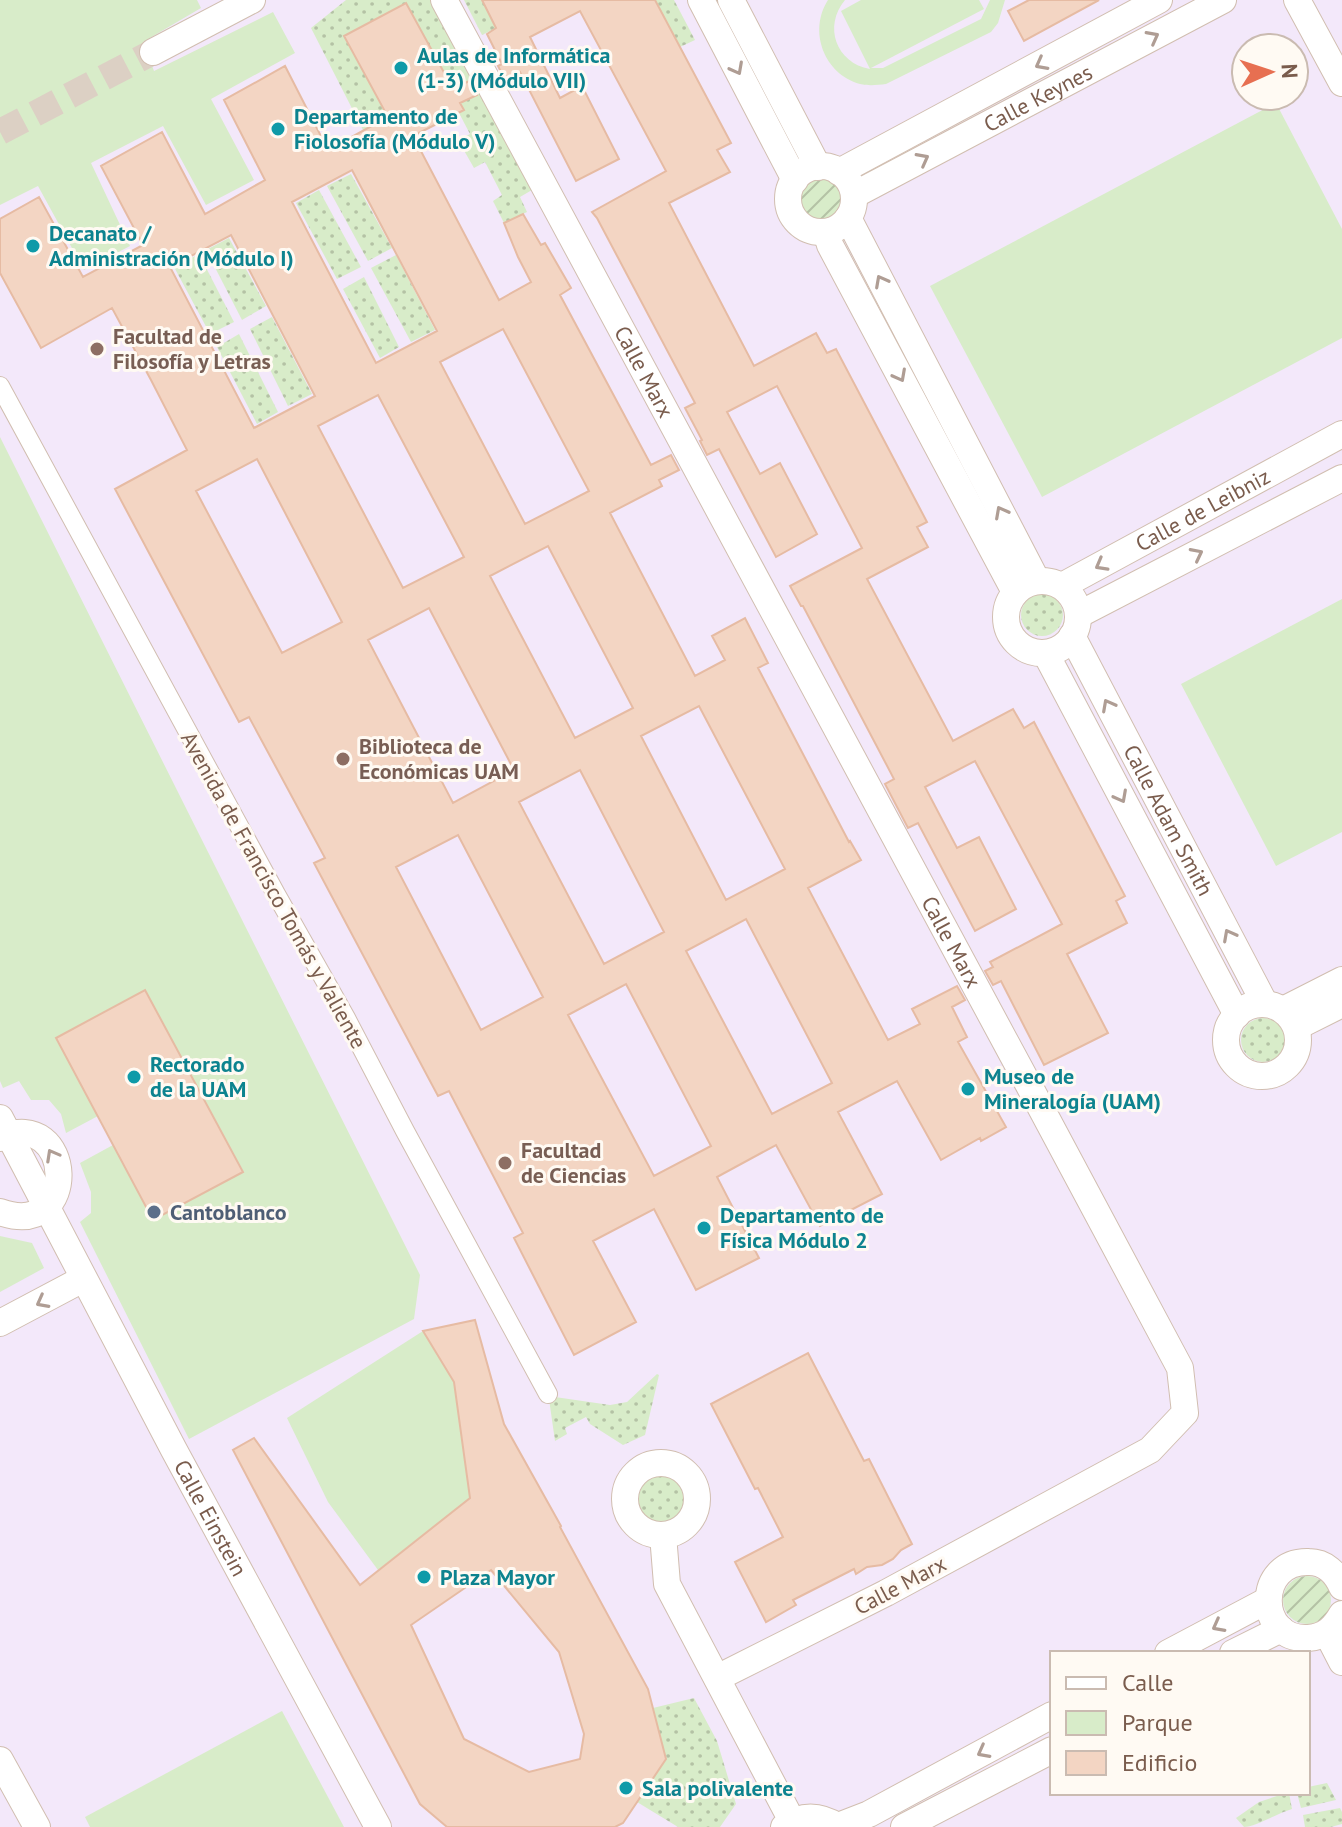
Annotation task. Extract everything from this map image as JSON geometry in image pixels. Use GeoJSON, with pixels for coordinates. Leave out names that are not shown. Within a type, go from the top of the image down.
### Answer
{"type":"FeatureCollection","features":[{"type":"Feature","properties":{"kind":"street"},"geometry":{"type":"LineString","coordinates":[[153,52],[252,0]]}},
{"type":"Feature","properties":{"kind":"street","name":"Calle Marx"},"geometry":{"type":"LineString","coordinates":[[444,0],[1180,1368],[1185,1413],[1150,1450],[886,1593],[717,1678]]}},
{"type":"Feature","properties":{"kind":"street"},"geometry":{"type":"LineString","coordinates":[[701,0],[795,180]]}},
{"type":"Feature","properties":{"kind":"street"},"geometry":{"type":"LineString","coordinates":[[731,0],[829,169],[851,186],[851,206],[842,225],[826,232],[808,229],[800,225],[790,208],[790,188],[802,173],[829,169]]}},
{"type":"Feature","properties":{"kind":"street","name":"Calle Keynes"},"geometry":{"type":"LineString","coordinates":[[829,169],[1159,0]]}},
{"type":"Feature","properties":{"kind":"street","name":"Calle Keynes"},"geometry":{"type":"LineString","coordinates":[[851,206],[1223,0]]}},
{"type":"Feature","properties":{"kind":"street"},"geometry":{"type":"LineString","coordinates":[[1297,0],[1342,83]]}},
{"type":"Feature","properties":{"kind":"street"},"geometry":{"type":"LineString","coordinates":[[851,206],[1038,586]]}},
{"type":"Feature","properties":{"kind":"street"},"geometry":{"type":"LineString","coordinates":[[826,232],[837,259],[1038,586],[1070,594],[1076,604],[1075,626],[1058,649],[1046,654],[1021,645],[1013,637],[1006,616],[1007,607],[1038,586]]}},
{"type":"Feature","properties":{"kind":"street","name":"Avenida de Francisco Tomás y Valiente"},"geometry":{"type":"LineString","coordinates":[[0,386],[548,1394]]}},
{"type":"Feature","properties":{"kind":"street","name":"Calle de Leibniz"},"geometry":{"type":"LineString","coordinates":[[1038,586],[1342,434]]}},
{"type":"Feature","properties":{"kind":"street","name":"Calle de Leibniz"},"geometry":{"type":"LineString","coordinates":[[1075,626],[1342,478]]}},
{"type":"Feature","properties":{"kind":"street","name":"Calle Adam Smith"},"geometry":{"type":"LineString","coordinates":[[1075,626],[1281,1014]]}},
{"type":"Feature","properties":{"kind":"street","name":"Calle Adam Smith"},"geometry":{"type":"LineString","coordinates":[[1046,654],[1237,1015]]}},
{"type":"Feature","properties":{"kind":"street"},"geometry":{"type":"LineString","coordinates":[[1281,1014],[1342,980]]}},
{"type":"Feature","properties":{"kind":"street"},"geometry":{"type":"LineString","coordinates":[[1281,1014],[1298,1039],[1291,1061],[1272,1075],[1261,1076],[1239,1067],[1231,1058],[1227,1035],[1230,1024],[1245,1008],[1255,1005],[1281,1014],[1342,1004]]}},
{"type":"Feature","properties":{"kind":"street","name":"Calle Einstein"},"geometry":{"type":"LineString","coordinates":[[40,1210],[54,1197],[59,1186],[58,1161],[53,1150],[33,1135],[2,1135],[40,1210],[364,1827]]}},
{"type":"Feature","properties":{"kind":"street"},"geometry":{"type":"LineString","coordinates":[[0,1212],[23,1216],[40,1210]]}},
{"type":"Feature","properties":{"kind":"street"},"geometry":{"type":"LineString","coordinates":[[0,1323],[78,1282]]}},
{"type":"Feature","properties":{"kind":"street","name":"Calle Einstein"},"geometry":{"type":"LineString","coordinates":[[78,1282],[378,1827]]}},
{"type":"Feature","properties":{"kind":"street"},"geometry":{"type":"LineString","coordinates":[[663,1535],[667,1584],[788,1824],[816,1817],[838,1826],[869,1814],[1050,1716]]}},
{"type":"Feature","properties":{"kind":"street"},"geometry":{"type":"LineString","coordinates":[[1338,1574],[1320,1564],[1308,1562],[1285,1568],[1270,1588],[1268,1600],[1269,1610],[1281,1629],[1289,1635],[1314,1638],[1334,1624],[1342,1662]]}},
{"type":"Feature","properties":{"kind":"street"},"geometry":{"type":"LineString","coordinates":[[1172,1651],[1268,1600]]}},
{"type":"Feature","properties":{"kind":"street"},"geometry":{"type":"LineString","coordinates":[[1237,1651],[1281,1629]]}},
{"type":"Feature","properties":{"kind":"street"},"geometry":{"type":"LineString","coordinates":[[904,1827],[1050,1751]]}},
{"type":"Feature","properties":{"kind":"street"},"geometry":{"type":"LineString","coordinates":[[0,1760],[37,1827]]}},
{"type":"Feature","properties":{"kind":"shaded area"},"geometry":{"type":"Polygon","coordinates":[[[0,0],[1342,0],[1342,1827],[0,1827],[0,0]]]}},
{"type":"Feature","properties":{"kind":"green space"},"geometry":{"type":"Polygon","coordinates":[[[0,0],[197,0],[201,8],[143,42],[154,71],[273,12],[295,53],[211,99],[254,180],[206,205],[163,126],[91,163],[130,246],[84,270],[38,186],[0,205],[0,0]]]}},
{"type":"Feature","properties":{"kind":"green space"},"geometry":{"type":"Polygon","coordinates":[[[346,0],[431,0],[532,190],[520,197],[527,212],[504,223],[493,201],[502,195],[485,162],[474,168],[458,140],[470,134],[459,113],[464,110],[406,3],[386,14],[375,46],[364,25],[344,36],[388,117],[363,130],[311,28],[346,0]]]}},
{"type":"Feature","properties":{"kind":"green space"},"geometry":{"type":"Polygon","coordinates":[[[464,0],[482,0],[496,28],[482,35],[464,0]]]}},
{"type":"Feature","properties":{"kind":"green space"},"geometry":{"type":"Polygon","coordinates":[[[655,0],[674,0],[695,40],[680,47],[655,0]]]}},
{"type":"Feature","properties":{"kind":"green space"},"geometry":{"type":"Polygon","coordinates":[[[828,0],[845,0],[838,10],[834,32],[841,51],[858,65],[870,69],[841,11],[861,0],[979,0],[984,9],[871,68],[883,68],[981,19],[990,0],[1005,0],[998,23],[991,32],[886,84],[870,85],[847,79],[837,71],[823,50],[820,25],[828,0]]]}},
{"type":"Feature","properties":{"kind":"green space"},"geometry":{"type":"Polygon","coordinates":[[[1259,112],[1281,112],[1342,229],[1342,338],[1042,497],[930,286],[1259,112]]]}},
{"type":"Feature","properties":{"kind":"green space"},"geometry":{"type":"Polygon","coordinates":[[[351,174],[392,248],[368,261],[327,186],[351,174]]]}},
{"type":"Feature","properties":{"kind":"green space"},"geometry":{"type":"Polygon","coordinates":[[[821,178],[836,184],[842,199],[836,214],[821,220],[806,214],[800,199],[806,184],[821,178]]]}},
{"type":"Feature","properties":{"kind":"green space"},"geometry":{"type":"Polygon","coordinates":[[[319,190],[361,267],[337,279],[296,203],[319,190]]]}},
{"type":"Feature","properties":{"kind":"green space"},"geometry":{"type":"Polygon","coordinates":[[[229,238],[266,306],[242,320],[206,250],[229,238]]]}},
{"type":"Feature","properties":{"kind":"green space"},"geometry":{"type":"Polygon","coordinates":[[[199,254],[234,322],[210,334],[174,267],[199,254]]]}},
{"type":"Feature","properties":{"kind":"green space"},"geometry":{"type":"Polygon","coordinates":[[[396,255],[435,330],[411,342],[371,268],[396,255]]]}},
{"type":"Feature","properties":{"kind":"green space"},"geometry":{"type":"Polygon","coordinates":[[[364,277],[399,347],[380,358],[343,289],[364,277]]]}},
{"type":"Feature","properties":{"kind":"green space"},"geometry":{"type":"Polygon","coordinates":[[[272,317],[312,394],[288,406],[250,329],[272,317]]]}},
{"type":"Feature","properties":{"kind":"green space"},"geometry":{"type":"Polygon","coordinates":[[[239,334],[278,412],[257,424],[217,347],[239,334]]]}},
{"type":"Feature","properties":{"kind":"green space"},"geometry":{"type":"Polygon","coordinates":[[[0,437],[420,1275],[414,1319],[189,1439],[80,1222],[91,1213],[91,1192],[80,1163],[113,1145],[154,1220],[243,1171],[145,990],[56,1038],[98,1116],[66,1133],[61,1114],[49,1100],[31,1100],[19,1081],[3,1088],[0,1081],[0,437]]]}},
{"type":"Feature","properties":{"kind":"green space"},"geometry":{"type":"Polygon","coordinates":[[[1042,594],[1057,600],[1063,615],[1057,630],[1042,636],[1027,630],[1021,615],[1027,600],[1042,594]]]}},
{"type":"Feature","properties":{"kind":"green space"},"geometry":{"type":"Polygon","coordinates":[[[1342,599],[1342,832],[1276,866],[1181,684],[1342,599]]]}},
{"type":"Feature","properties":{"kind":"green space"},"geometry":{"type":"Polygon","coordinates":[[[1263,1018],[1279,1024],[1285,1040],[1279,1056],[1263,1062],[1247,1056],[1241,1040],[1247,1024],[1263,1018]]]}},
{"type":"Feature","properties":{"kind":"green space"},"geometry":{"type":"Polygon","coordinates":[[[0,1236],[32,1243],[44,1268],[0,1292],[0,1236]]]}},
{"type":"Feature","properties":{"kind":"green space"},"geometry":{"type":"Polygon","coordinates":[[[423,1331],[454,1382],[470,1498],[378,1570],[328,1502],[287,1418],[423,1331]]]}},
{"type":"Feature","properties":{"kind":"green space"},"geometry":{"type":"Polygon","coordinates":[[[657,1374],[645,1435],[623,1445],[590,1424],[586,1417],[565,1428],[567,1434],[555,1441],[549,1399],[555,1397],[610,1405],[627,1402],[657,1374]]]}},
{"type":"Feature","properties":{"kind":"green space"},"geometry":{"type":"Polygon","coordinates":[[[660,1473],[679,1480],[686,1499],[679,1518],[660,1525],[641,1518],[634,1499],[641,1480],[660,1473]]]}},
{"type":"Feature","properties":{"kind":"green space"},"geometry":{"type":"Polygon","coordinates":[[[1307,1576],[1324,1583],[1331,1600],[1324,1617],[1307,1624],[1290,1617],[1283,1600],[1290,1583],[1307,1576]]]}},
{"type":"Feature","properties":{"kind":"green space"},"geometry":{"type":"Polygon","coordinates":[[[694,1698],[717,1741],[736,1804],[720,1827],[678,1827],[637,1802],[666,1759],[653,1708],[694,1698]]]}},
{"type":"Feature","properties":{"kind":"green space"},"geometry":{"type":"Polygon","coordinates":[[[282,1711],[344,1827],[90,1827],[85,1817],[282,1711]]]}},
{"type":"Feature","properties":{"kind":"green space"},"geometry":{"type":"Polygon","coordinates":[[[1327,1783],[1336,1800],[1301,1808],[1298,1795],[1310,1795],[1310,1787],[1327,1783]]]}},
{"type":"Feature","properties":{"kind":"green space"},"geometry":{"type":"Polygon","coordinates":[[[1289,1795],[1292,1809],[1244,1827],[1236,1818],[1259,1802],[1289,1795]]]}},
{"type":"Feature","properties":{"kind":"green space"},"geometry":{"type":"Polygon","coordinates":[[[1340,1808],[1342,1824],[1305,1827],[1303,1815],[1340,1808]]]}},
{"type":"Feature","properties":{"kind":"building"},"geometry":{"type":"Polygon","coordinates":[[[482,0],[655,0],[731,143],[717,150],[730,172],[669,203],[754,366],[816,333],[827,353],[836,349],[927,522],[917,527],[928,547],[867,579],[953,741],[1013,709],[1024,728],[1034,722],[1125,896],[1116,901],[1127,923],[1067,954],[1108,1033],[1044,1065],[1001,981],[993,985],[985,971],[993,967],[990,962],[1062,924],[975,761],[925,787],[957,848],[979,837],[1016,909],[975,931],[918,823],[908,828],[885,784],[894,779],[790,586],[862,548],[777,386],[727,412],[760,474],[780,463],[817,534],[776,557],[719,449],[707,455],[685,408],[695,403],[592,212],[666,171],[580,11],[530,37],[560,98],[582,86],[619,159],[576,181],[520,72],[505,80],[498,66],[502,64],[487,34],[496,28],[482,0]]]}},
{"type":"Feature","properties":{"kind":"building"},"geometry":{"type":"Polygon","coordinates":[[[1029,0],[1099,0],[1024,41],[1008,11],[1029,0]]]}},
{"type":"Feature","properties":{"kind":"building"},"geometry":{"type":"Polygon","coordinates":[[[406,3],[453,89],[469,81],[477,95],[460,103],[464,110],[413,136],[499,300],[531,282],[504,223],[523,214],[541,245],[545,243],[571,288],[560,295],[651,465],[671,455],[679,470],[659,480],[662,486],[610,513],[695,676],[725,660],[712,636],[745,618],[768,663],[758,668],[861,860],[808,888],[888,1040],[920,1024],[912,1009],[957,986],[965,1000],[952,1007],[967,1037],[958,1042],[1006,1127],[941,1160],[897,1081],[838,1112],[882,1194],[820,1226],[776,1145],[717,1177],[759,1258],[696,1290],[654,1209],[593,1241],[636,1322],[574,1355],[514,1238],[523,1233],[449,1091],[438,1096],[314,863],[325,858],[249,717],[239,722],[115,489],[187,450],[151,380],[112,308],[41,348],[0,273],[0,219],[39,197],[83,277],[143,245],[101,166],[162,132],[205,214],[265,180],[224,100],[285,66],[328,150],[388,117],[344,36],[406,3]],[[352,170],[292,202],[376,363],[437,331],[352,170]],[[231,235],[170,267],[254,428],[315,396],[231,235]],[[503,329],[440,362],[525,524],[589,491],[503,329]],[[378,395],[318,426],[403,588],[464,557],[378,395]],[[257,459],[196,491],[282,653],[342,622],[257,459]],[[548,546],[490,576],[575,738],[633,708],[548,546]],[[429,608],[368,640],[453,803],[514,770],[429,608]],[[699,706],[641,736],[726,900],[785,869],[699,706]],[[580,770],[519,802],[604,964],[664,932],[580,770]],[[458,835],[396,867],[481,1030],[543,997],[458,835]],[[746,919],[686,951],[772,1114],[832,1083],[746,919]],[[626,984],[568,1015],[654,1176],[711,1146],[626,984]]]}},
{"type":"Feature","properties":{"kind":"building","name":"Rectorado de la UAM"},"geometry":{"type":"Polygon","coordinates":[[[145,990],[243,1172],[153,1220],[56,1038],[145,990]]]}},
{"type":"Feature","properties":{"kind":"building","name":"Plaza Mayor"},"geometry":{"type":"Polygon","coordinates":[[[475,1320],[504,1424],[648,1689],[666,1759],[623,1823],[615,1827],[447,1827],[420,1804],[233,1450],[254,1438],[360,1585],[470,1498],[454,1382],[423,1331],[475,1320]],[[491,1570],[411,1625],[464,1739],[529,1772],[580,1759],[584,1734],[559,1652],[491,1570]]]}},
{"type":"Feature","properties":{"kind":"building"},"geometry":{"type":"Polygon","coordinates":[[[808,1353],[864,1461],[869,1459],[912,1544],[882,1565],[867,1567],[856,1574],[854,1569],[793,1600],[796,1605],[766,1622],[735,1562],[783,1537],[711,1404],[808,1353]]]}},
{"type":"Feature","properties":{"kind":"tunnel"},"geometry":{"type":"LineString","coordinates":[[0,132],[153,52]]}},
{"type":"Feature","properties":{"kind":"place","name":"Aulas de Informática (1-3) (Módulo VII)"},"geometry":{"type":"Point","coordinates":[401,68]}},
{"type":"Feature","properties":{"kind":"place","name":"Departamento de Fiolosofía (Módulo V)"},"geometry":{"type":"Point","coordinates":[278,129]}},
{"type":"Feature","properties":{"kind":"place","name":"Decanato / Administración (Módulo I)"},"geometry":{"type":"Point","coordinates":[33,246]}},
{"type":"Feature","properties":{"kind":"place","name":"Facultad de Filosofía y Letras"},"geometry":{"type":"Point","coordinates":[97,349]}},
{"type":"Feature","properties":{"kind":"place","name":"Biblioteca de Económicas UAM"},"geometry":{"type":"Point","coordinates":[343,759]}},
{"type":"Feature","properties":{"kind":"place","name":"Rectorado de la UAM"},"geometry":{"type":"Point","coordinates":[134,1077]}},
{"type":"Feature","properties":{"kind":"place","name":"Museo de Mineralogía (UAM)"},"geometry":{"type":"Point","coordinates":[968,1089]}},
{"type":"Feature","properties":{"kind":"place","name":"Facultad de Ciencias"},"geometry":{"type":"Point","coordinates":[505,1163]}},
{"type":"Feature","properties":{"kind":"place","name":"Cantoblanco"},"geometry":{"type":"Point","coordinates":[154,1212]}},
{"type":"Feature","properties":{"kind":"place","name":"Departamento de Física Módulo 2"},"geometry":{"type":"Point","coordinates":[704,1228]}},
{"type":"Feature","properties":{"kind":"place","name":"Plaza Mayor"},"geometry":{"type":"Point","coordinates":[424,1577]}},
{"type":"Feature","properties":{"kind":"place","name":"Sala polivalente"},"geometry":{"type":"Point","coordinates":[626,1788]}}]}
